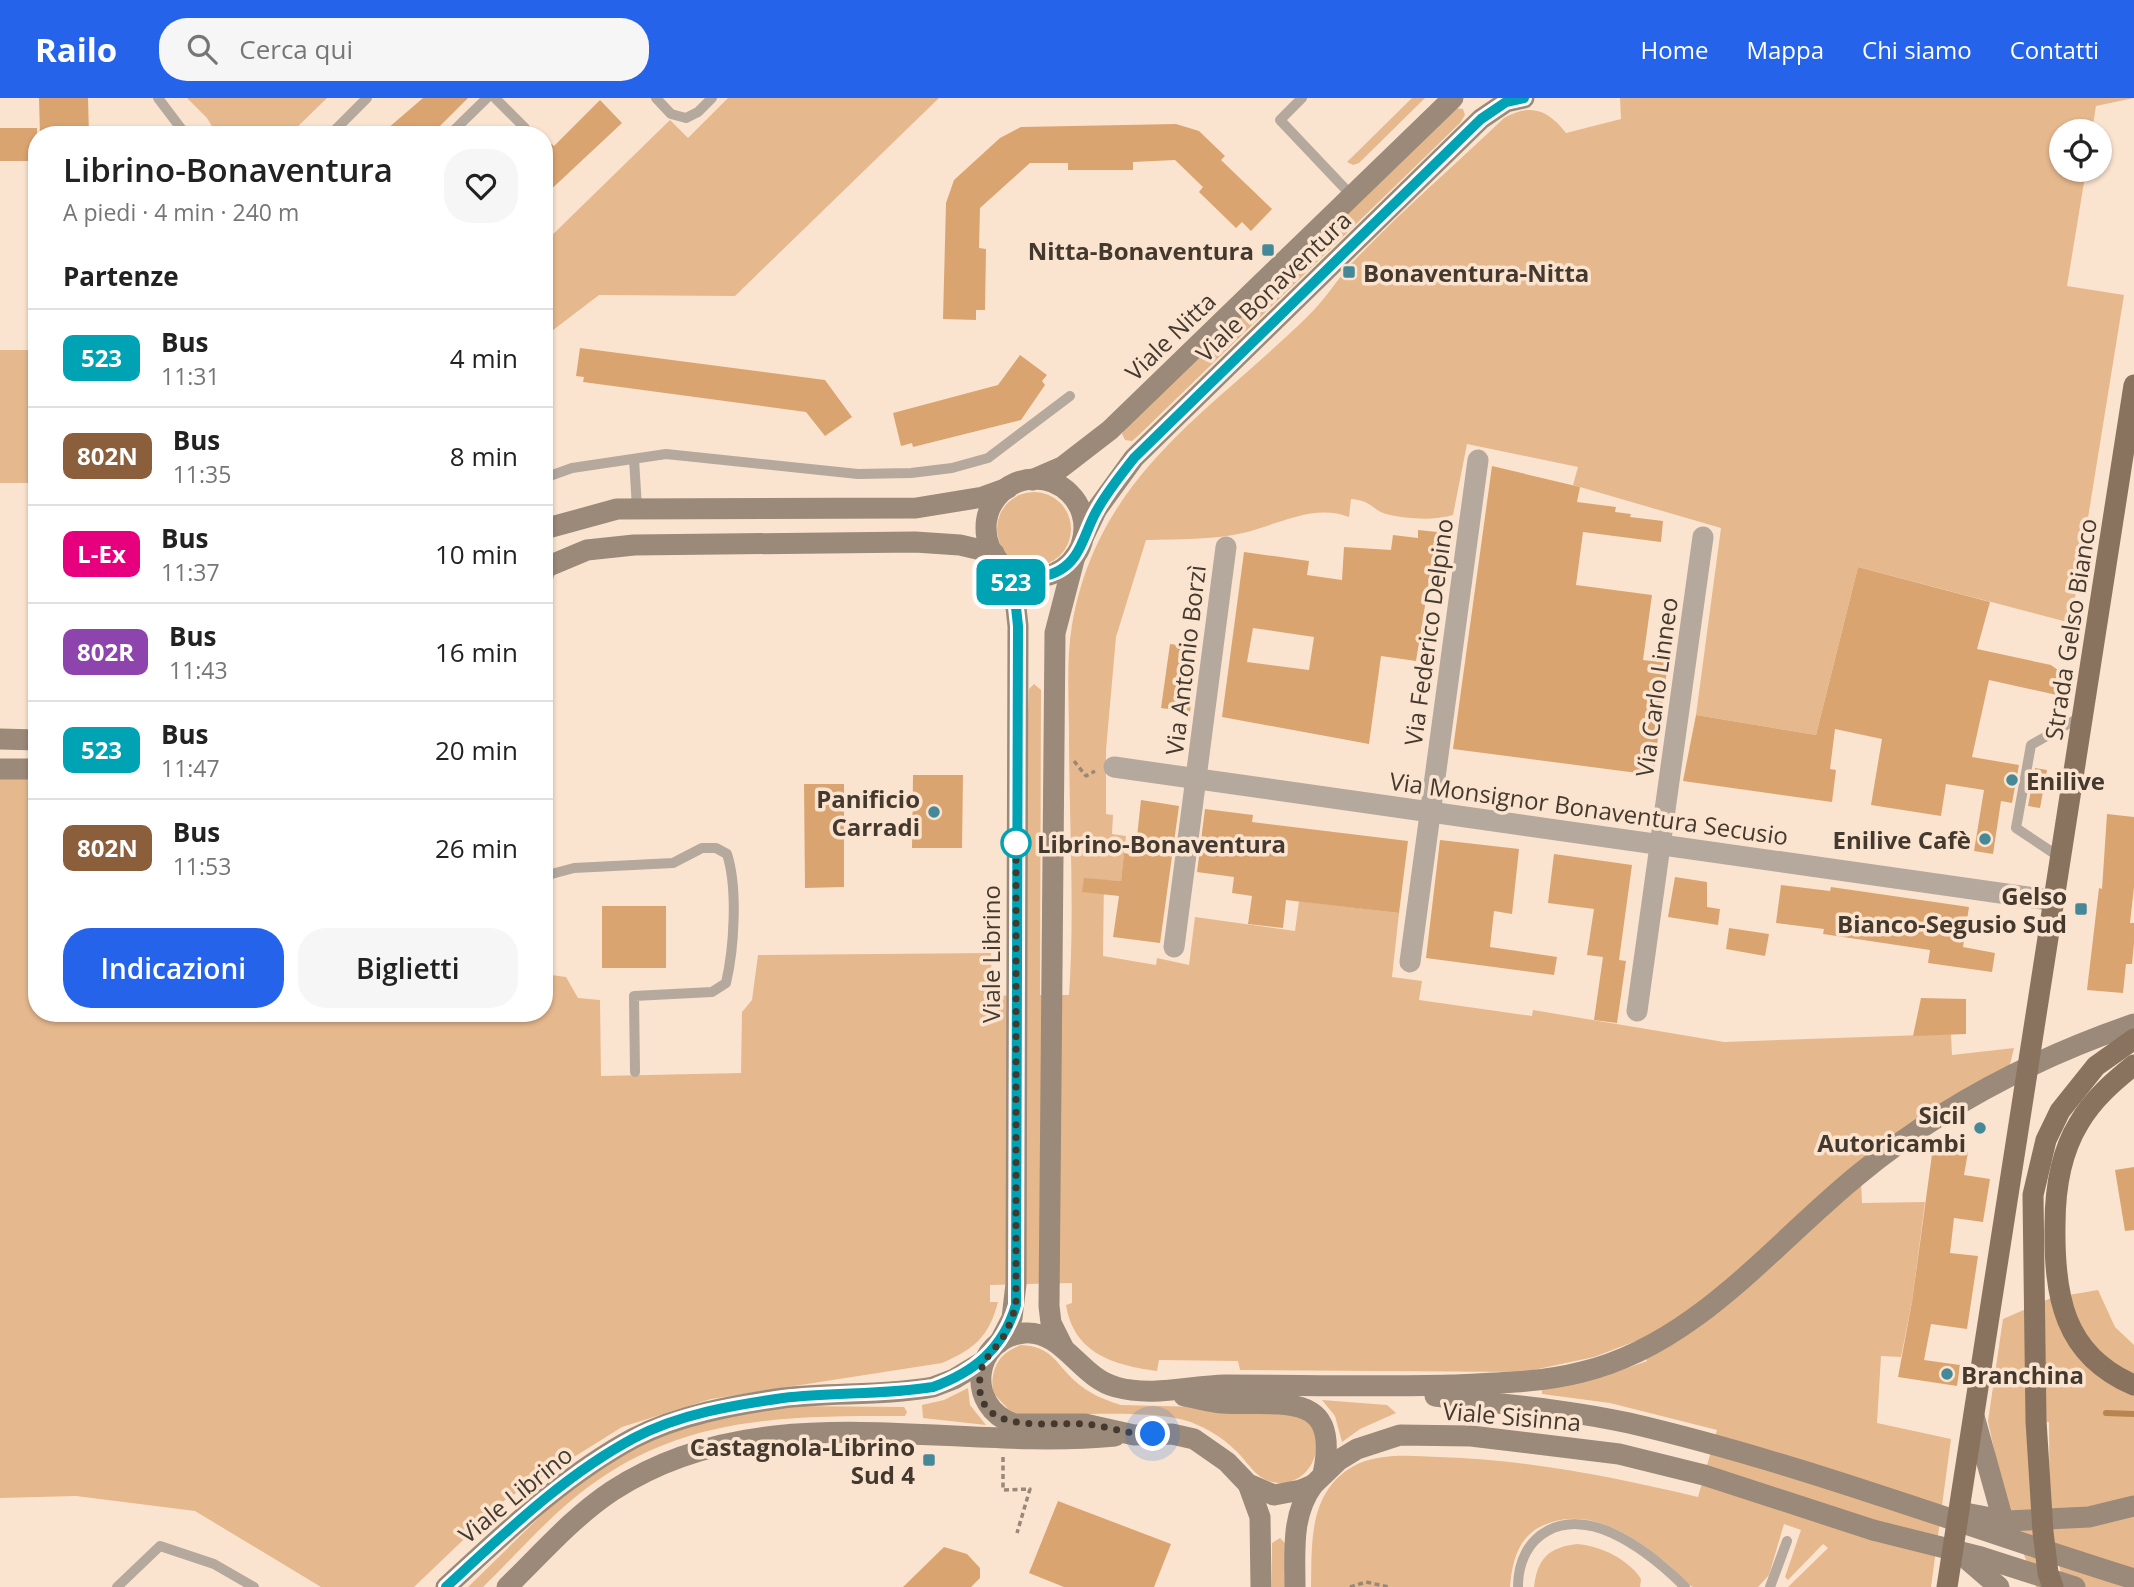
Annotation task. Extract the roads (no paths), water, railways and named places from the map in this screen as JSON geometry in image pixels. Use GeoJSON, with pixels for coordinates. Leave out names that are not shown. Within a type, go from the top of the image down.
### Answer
{"type":"FeatureCollection","features":[{"type":"Feature","properties":{"kind":"main road","name":"Viale Nitta"},"geometry":{"type":"LineString","coordinates":[[1032,480],[1062,467],[1110,430],[1453,98]]}},
{"type":"Feature","properties":{"kind":"main road","name":"Viale Bonaventura"},"geometry":{"type":"LineString","coordinates":[[1063,1347],[1051,1323],[1049,1284],[1049,995],[1055,633],[1079,547],[1097,509],[1134,458],[1481,119],[1506,102],[1524,98]]}},
{"type":"Feature","properties":{"kind":"main road","name":"Strada Gelso Bianco"},"geometry":{"type":"LineString","coordinates":[[1947,1587],[2056,901],[2134,385]]}},
{"type":"Feature","properties":{"kind":"main road"},"geometry":{"type":"LineString","coordinates":[[553,526],[578,518],[637,508],[916,508],[983,497],[1032,480],[1051,482],[1072,496],[1083,519],[1079,547],[1062,569],[1044,576],[1019,574],[998,559],[960,545],[915,542],[634,545],[587,550],[553,564]]}},
{"type":"Feature","properties":{"kind":"main road"},"geometry":{"type":"LineString","coordinates":[[998,559],[987,536],[988,518],[995,501],[1008,488]]}},
{"type":"Feature","properties":{"kind":"main road","name":"Viale Librino"},"geometry":{"type":"LineString","coordinates":[[446,1587],[559,1488],[636,1437],[704,1413],[742,1405],[786,1398],[933,1387],[954,1379],[984,1361],[999,1343],[1016,1305],[1018,626],[1014,589],[998,559]]}},
{"type":"Feature","properties":{"kind":"main road"},"geometry":{"type":"LineString","coordinates":[[0,739],[28,740]]}},
{"type":"Feature","properties":{"kind":"main road"},"geometry":{"type":"LineString","coordinates":[[0,769],[28,769]]}},
{"type":"Feature","properties":{"kind":"main road"},"geometry":{"type":"LineString","coordinates":[[1161,1392],[1221,1385],[1363,1388],[1556,1377],[1606,1365],[1641,1350],[1682,1327],[1731,1289],[1859,1174],[1954,1107],[2002,1080],[2134,1024]]}},
{"type":"Feature","properties":{"kind":"main road"},"geometry":{"type":"LineString","coordinates":[[2053,1587],[2043,1532],[2036,1421],[2033,1195],[2037,1168],[2046,1140],[2076,1087],[2096,1066],[2134,1039]]}},
{"type":"Feature","properties":{"kind":"main road"},"geometry":{"type":"LineString","coordinates":[[2134,1065],[2094,1102],[2078,1124],[2065,1152],[2055,1198],[2055,1251],[2062,1310],[2074,1334],[2090,1356],[2105,1369],[2134,1385]]}},
{"type":"Feature","properties":{"kind":"main road"},"geometry":{"type":"LineString","coordinates":[[507,1587],[580,1516],[612,1491],[672,1460],[736,1440],[781,1434],[913,1433],[1007,1440],[1172,1434],[1194,1439],[1227,1462],[1248,1484],[1274,1495],[1289,1494],[1318,1479],[1328,1453],[1324,1429],[1306,1408],[1293,1404],[1220,1403],[1161,1392],[1132,1390],[1106,1384],[1089,1375],[1063,1347],[1035,1333],[1013,1336],[999,1343]]}},
{"type":"Feature","properties":{"kind":"main road"},"geometry":{"type":"LineString","coordinates":[[984,1361],[981,1372],[982,1394],[989,1407],[1005,1421],[1014,1424],[1086,1424],[1135,1435]]}},
{"type":"Feature","properties":{"kind":"main road"},"geometry":{"type":"LineString","coordinates":[[1363,1388],[1563,1411],[1627,1423],[1713,1445],[1886,1497],[1998,1537],[2134,1579]]}},
{"type":"Feature","properties":{"kind":"main road"},"geometry":{"type":"LineString","coordinates":[[1974,1416],[2015,1563],[2025,1587]]}},
{"type":"Feature","properties":{"kind":"main road","name":"Viale Sisinna"},"geometry":{"type":"LineString","coordinates":[[1295,1587],[1295,1531],[1303,1499],[1318,1479],[1339,1460],[1377,1440],[1400,1435],[1427,1434],[1522,1441],[1607,1452],[1704,1475],[1873,1530]]}},
{"type":"Feature","properties":{"kind":"main road"},"geometry":{"type":"LineString","coordinates":[[1248,1484],[1259,1517],[1261,1587]]}},
{"type":"Feature","properties":{"kind":"main road"},"geometry":{"type":"LineString","coordinates":[[1886,1497],[2007,1521],[2089,1517],[2134,1506]]}},
{"type":"Feature","properties":{"kind":"main road"},"geometry":{"type":"LineString","coordinates":[[1873,1530],[1991,1587]]}},
{"type":"Feature","properties":{"kind":"main road"},"geometry":{"type":"LineString","coordinates":[[1873,1530],[1981,1557],[2075,1587]]}},
{"type":"Feature","properties":{"kind":"main road"},"geometry":{"type":"LineString","coordinates":[[1999,1587],[1960,1553],[1954,1539],[1971,1537],[1989,1541],[2015,1563]]}},
{"type":"Feature","properties":{"kind":"street","name":"Via Federico Delpino"},"geometry":{"type":"LineString","coordinates":[[1410,962],[1478,460]]}},
{"type":"Feature","properties":{"kind":"street","name":"Via Carlo Linneo"},"geometry":{"type":"LineString","coordinates":[[1637,1011],[1703,537]]}},
{"type":"Feature","properties":{"kind":"street","name":"Via Antonio Borzì"},"geometry":{"type":"LineString","coordinates":[[1174,947],[1226,547]]}},
{"type":"Feature","properties":{"kind":"street","name":"Via Monsignor Bonaventura Secusio"},"geometry":{"type":"LineString","coordinates":[[1114,767],[2056,901]]}},
{"type":"Feature","properties":{"kind":"lane"},"geometry":{"type":"LineString","coordinates":[[158,98],[179,126]]}},
{"type":"Feature","properties":{"kind":"lane"},"geometry":{"type":"LineString","coordinates":[[339,126],[367,98]]}},
{"type":"Feature","properties":{"kind":"lane"},"geometry":{"type":"LineString","coordinates":[[458,126],[487,98]]}},
{"type":"Feature","properties":{"kind":"lane"},"geometry":{"type":"LineString","coordinates":[[495,98],[523,126]]}},
{"type":"Feature","properties":{"kind":"lane"},"geometry":{"type":"LineString","coordinates":[[656,98],[671,114],[686,118],[698,112],[712,98]]}},
{"type":"Feature","properties":{"kind":"lane"},"geometry":{"type":"LineString","coordinates":[[1302,98],[1280,120],[1352,196]]}},
{"type":"Feature","properties":{"kind":"lane"},"geometry":{"type":"LineString","coordinates":[[553,475],[572,468],[666,454],[858,474],[952,468],[988,458],[1070,396]]}},
{"type":"Feature","properties":{"kind":"lane"},"geometry":{"type":"LineString","coordinates":[[634,458],[637,508]]}},
{"type":"Feature","properties":{"kind":"lane"},"geometry":{"type":"LineString","coordinates":[[2061,859],[2016,828],[2031,745],[2083,715]]}},
{"type":"Feature","properties":{"kind":"lane"},"geometry":{"type":"LineString","coordinates":[[553,874],[574,868],[673,863],[702,848],[716,848],[727,854],[733,889],[730,964],[726,984],[712,992],[634,996],[635,1072]]}},
{"type":"Feature","properties":{"kind":"lane"},"geometry":{"type":"LineString","coordinates":[[1518,1587],[1518,1571],[1526,1549],[1545,1532],[1569,1525],[1598,1527],[1613,1533],[1685,1587]]}},
{"type":"Feature","properties":{"kind":"lane"},"geometry":{"type":"LineString","coordinates":[[1770,1587],[1787,1541]]}},
{"type":"Feature","properties":{"kind":"lane"},"geometry":{"type":"LineString","coordinates":[[117,1587],[160,1546],[214,1564],[254,1587]]}},
{"type":"Feature","properties":{"kind":"waterway"},"geometry":{"type":"LineString","coordinates":[[2106,1413],[2134,1414]]}},
{"type":"Feature","properties":{"kind":"place","name":"Nitta-Bonaventura"},"geometry":{"type":"Point","coordinates":[1268,250]}},
{"type":"Feature","properties":{"kind":"place","name":"Bonaventura-Nitta"},"geometry":{"type":"Point","coordinates":[1349,272]}},
{"type":"Feature","properties":{"kind":"place","name":"Enilive"},"geometry":{"type":"Point","coordinates":[2012,780]}},
{"type":"Feature","properties":{"kind":"place","name":"Panificio Carradi"},"geometry":{"type":"Point","coordinates":[934,812]}},
{"type":"Feature","properties":{"kind":"place","name":"Enilive Cafè"},"geometry":{"type":"Point","coordinates":[1985,839]}},
{"type":"Feature","properties":{"kind":"place","name":"Librino-Bonaventura"},"geometry":{"type":"Point","coordinates":[1016,843]}},
{"type":"Feature","properties":{"kind":"place","name":"Gelso Bianco-Segusio Sud"},"geometry":{"type":"Point","coordinates":[2081,909]}},
{"type":"Feature","properties":{"kind":"place","name":"Sicil Autoricambi"},"geometry":{"type":"Point","coordinates":[1980,1128]}},
{"type":"Feature","properties":{"kind":"place","name":"Branchina"},"geometry":{"type":"Point","coordinates":[1947,1374]}},
{"type":"Feature","properties":{"kind":"place","name":"Castagnola-Librino Sud 4"},"geometry":{"type":"Point","coordinates":[929,1460]}}]}
